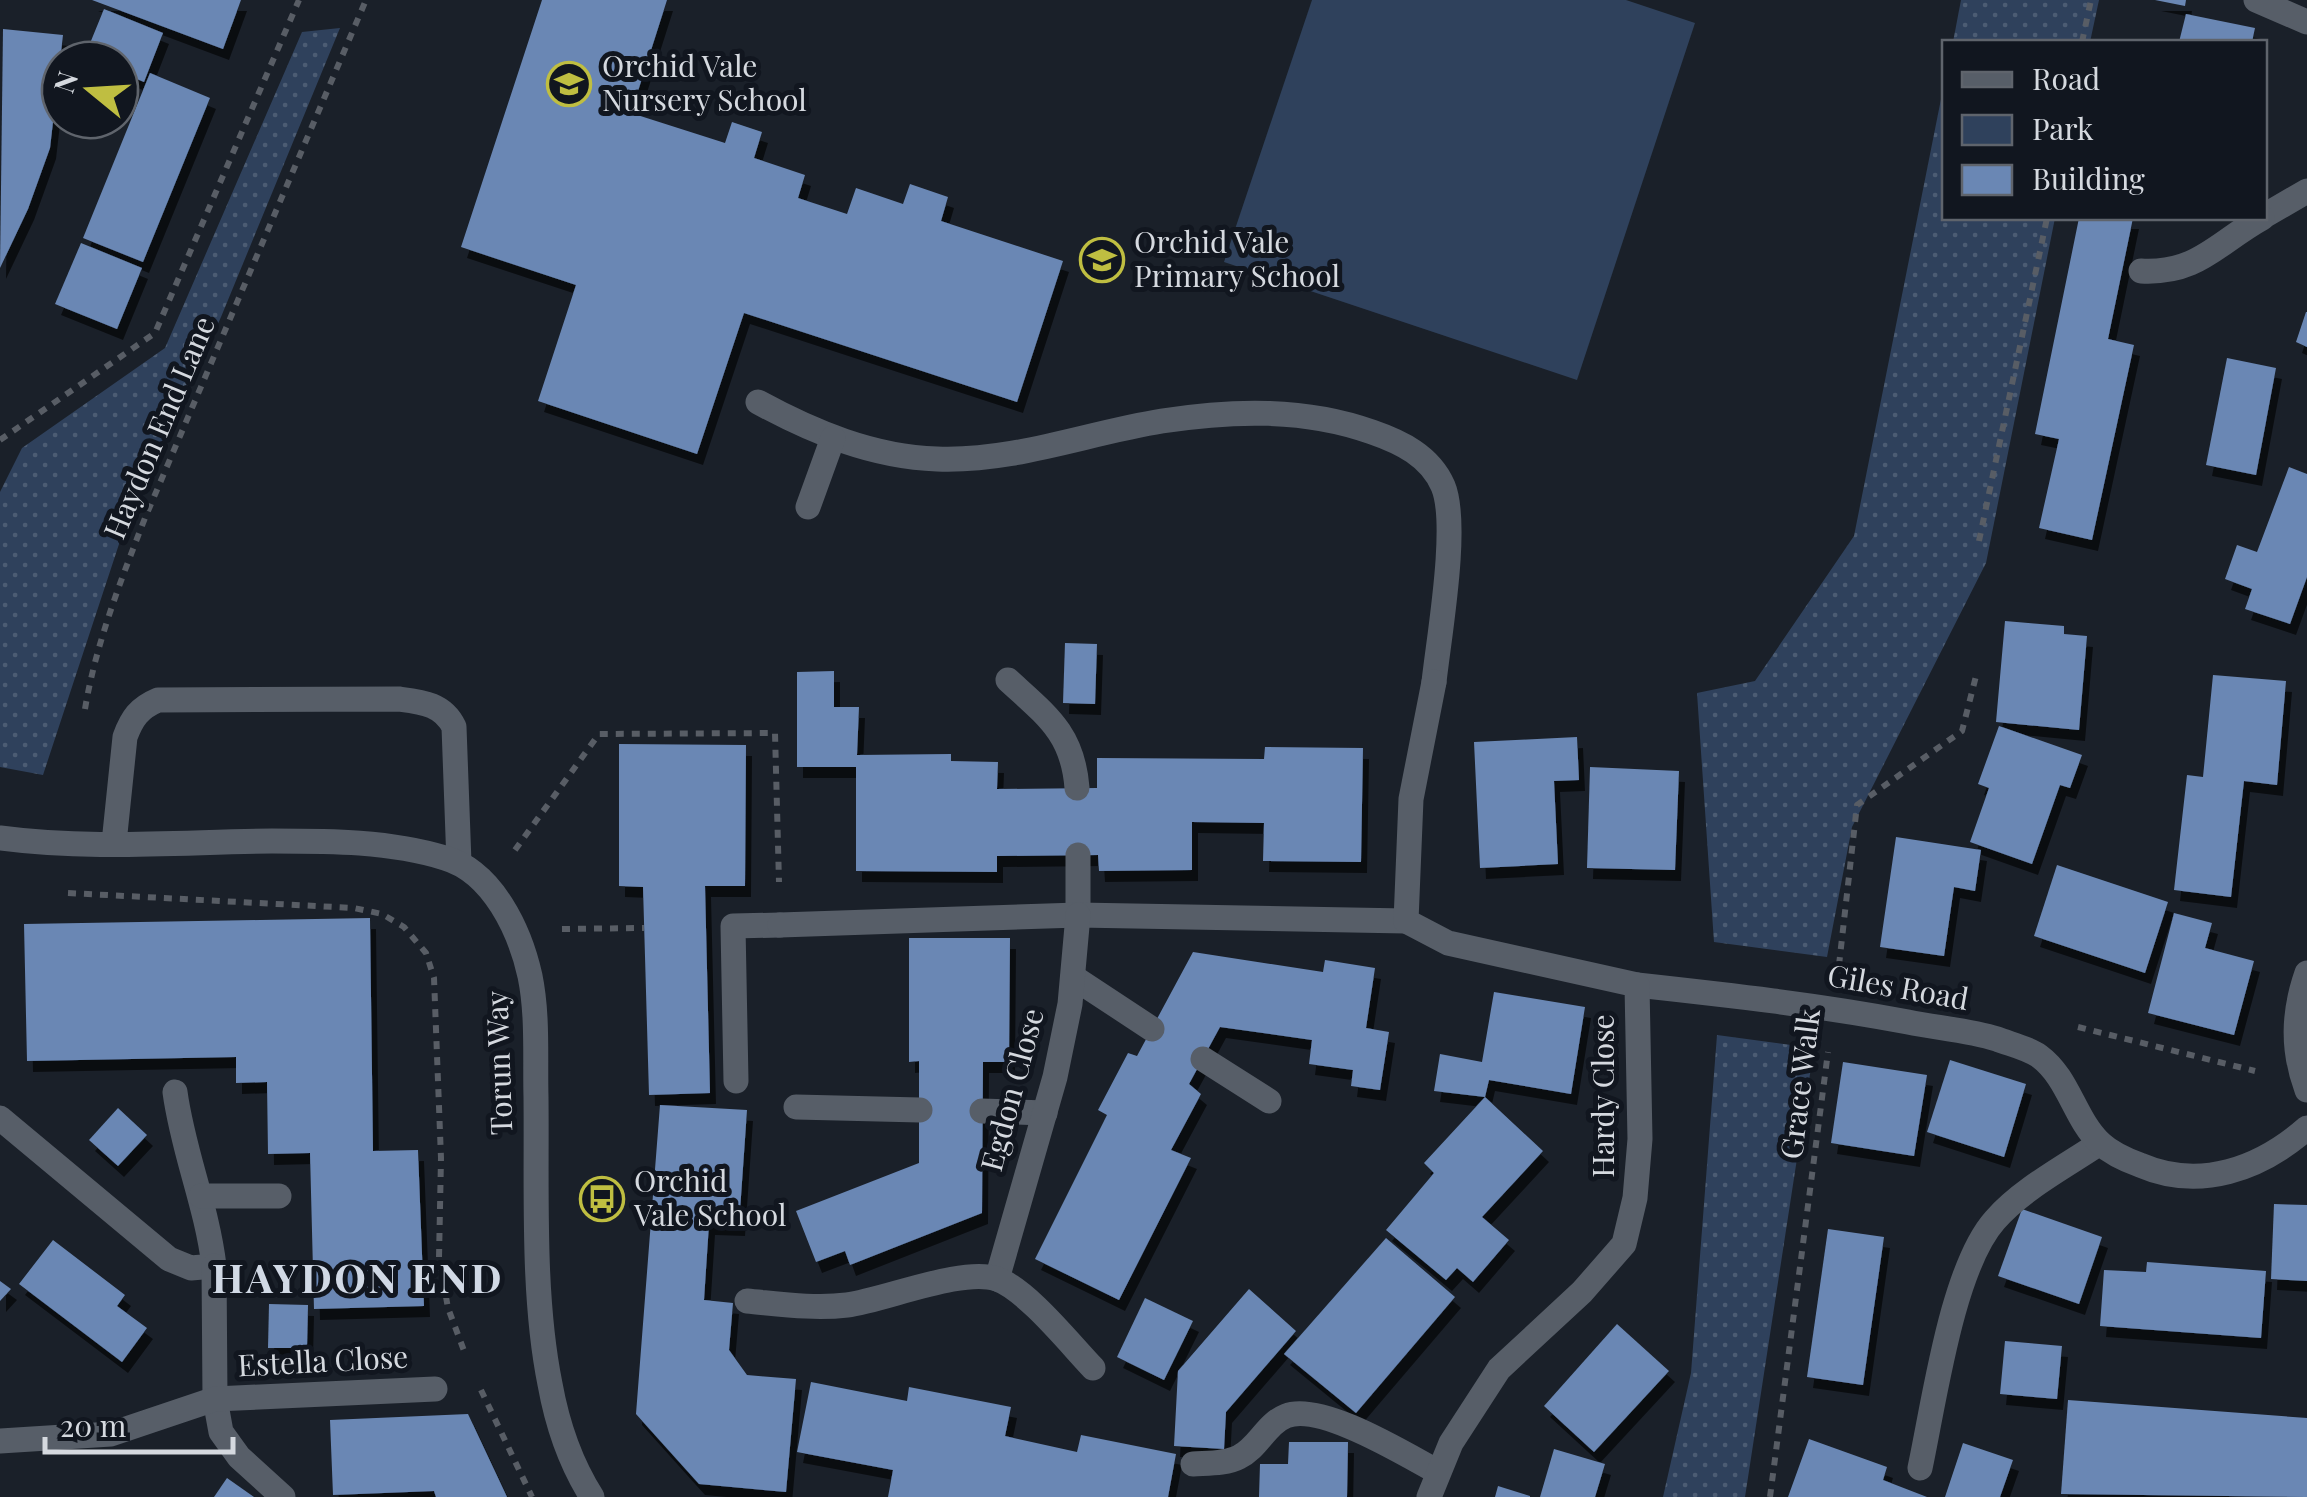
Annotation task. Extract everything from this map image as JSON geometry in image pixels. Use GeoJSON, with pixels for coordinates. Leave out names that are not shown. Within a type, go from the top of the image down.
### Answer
{"type":"FeatureCollection","features":[{"type":"Feature","properties":{"kind":"street"},"geometry":{"type":"LineString","coordinates":[[2256,0],[2307,22]]}},
{"type":"Feature","properties":{"kind":"street"},"geometry":{"type":"LineString","coordinates":[[2267,215],[2307,191]]}},
{"type":"Feature","properties":{"kind":"street"},"geometry":{"type":"LineString","coordinates":[[2142,271],[2163,272],[2194,264],[2258,220]]}},
{"type":"Feature","properties":{"kind":"street"},"geometry":{"type":"LineString","coordinates":[[736,1081],[733,926],[1078,915],[1406,920],[1411,799],[1434,682],[1450,522],[1443,486],[1427,463],[1402,442],[1346,423],[1278,413],[1236,413],[1162,421],[1053,446],[974,458],[935,459],[833,438],[807,429],[758,402]]}},
{"type":"Feature","properties":{"kind":"street"},"geometry":{"type":"LineString","coordinates":[[808,507],[833,438]]}},
{"type":"Feature","properties":{"kind":"street"},"geometry":{"type":"LineString","coordinates":[[1008,680],[1054,722],[1067,741],[1075,764],[1077,788]]}},
{"type":"Feature","properties":{"kind":"street"},"geometry":{"type":"LineString","coordinates":[[114,843],[125,737],[131,720],[143,706],[158,700],[400,699],[438,708],[447,714],[454,727],[459,864]]}},
{"type":"Feature","properties":{"kind":"street","name":"Torun Way"},"geometry":{"type":"LineString","coordinates":[[0,838],[74,844],[328,841],[410,850],[459,864],[488,888],[516,930],[530,978],[535,1030],[540,1283],[549,1382],[561,1430],[592,1497]]}},
{"type":"Feature","properties":{"kind":"street","name":"Egdon Close"},"geometry":{"type":"LineString","coordinates":[[996,1279],[1045,1112],[1073,978],[1078,855]]}},
{"type":"Feature","properties":{"kind":"street","name":"Hardy Close"},"geometry":{"type":"LineString","coordinates":[[1406,920],[1448,943],[1637,985],[1640,1139],[1636,1198],[1624,1244],[1582,1292],[1499,1369],[1466,1417],[1430,1497]]}},
{"type":"Feature","properties":{"kind":"street"},"geometry":{"type":"LineString","coordinates":[[2307,973],[2294,1024],[2307,1090]]}},
{"type":"Feature","properties":{"kind":"street"},"geometry":{"type":"LineString","coordinates":[[1073,978],[1152,1029]]}},
{"type":"Feature","properties":{"kind":"street","name":"Giles Road"},"geometry":{"type":"LineString","coordinates":[[1637,985],[1834,1007],[1992,1038],[2038,1055],[2062,1081],[2100,1143],[2118,1156],[2156,1172],[2206,1177],[2256,1164],[2280,1151],[2307,1128]]}},
{"type":"Feature","properties":{"kind":"street"},"geometry":{"type":"LineString","coordinates":[[1203,1059],[1269,1101]]}},
{"type":"Feature","properties":{"kind":"street","name":"Estella Close"},"geometry":{"type":"LineString","coordinates":[[176,1092],[184,1148],[209,1222],[214,1266],[215,1400],[222,1432],[239,1457],[283,1497]]}},
{"type":"Feature","properties":{"kind":"street"},"geometry":{"type":"LineString","coordinates":[[796,1107],[920,1110]]}},
{"type":"Feature","properties":{"kind":"street"},"geometry":{"type":"LineString","coordinates":[[982,1111],[1045,1112]]}},
{"type":"Feature","properties":{"kind":"street"},"geometry":{"type":"LineString","coordinates":[[0,1118],[170,1258],[191,1268],[214,1266]]}},
{"type":"Feature","properties":{"kind":"street"},"geometry":{"type":"LineString","coordinates":[[1920,1468],[1965,1272],[1982,1238],[2010,1206],[2100,1143]]}},
{"type":"Feature","properties":{"kind":"street"},"geometry":{"type":"LineString","coordinates":[[201,1196],[279,1196]]}},
{"type":"Feature","properties":{"kind":"street"},"geometry":{"type":"LineString","coordinates":[[747,1301],[820,1307],[849,1305],[957,1279],[996,1279],[1032,1304],[1092,1368]]}},
{"type":"Feature","properties":{"kind":"street","name":"Estella Close"},"geometry":{"type":"LineString","coordinates":[[0,1441],[111,1434],[215,1400],[435,1389]]}},
{"type":"Feature","properties":{"kind":"street"},"geometry":{"type":"LineString","coordinates":[[1193,1464],[1240,1457],[1286,1416],[1306,1413],[1353,1430],[1438,1472]]}},
{"type":"Feature","properties":{"kind":"path"},"geometry":{"type":"LineString","coordinates":[[0,440],[154,333],[299,0]]}},
{"type":"Feature","properties":{"kind":"path","name":"Haydon End Lane"},"geometry":{"type":"LineString","coordinates":[[84,716],[118,589],[145,518],[366,0]]}},
{"type":"Feature","properties":{"kind":"path"},"geometry":{"type":"LineString","coordinates":[[2082,40],[2091,0]]}},
{"type":"Feature","properties":{"kind":"path"},"geometry":{"type":"LineString","coordinates":[[1979,541],[2047,220]]}},
{"type":"Feature","properties":{"kind":"path","name":"Grace Walk"},"geometry":{"type":"LineString","coordinates":[[1770,1497],[1858,805],[1962,731],[1977,672]]}},
{"type":"Feature","properties":{"kind":"path"},"geometry":{"type":"LineString","coordinates":[[488,888],[600,734],[775,734],[780,925]]}},
{"type":"Feature","properties":{"kind":"path"},"geometry":{"type":"LineString","coordinates":[[73,894],[74,844]]}},
{"type":"Feature","properties":{"kind":"path"},"geometry":{"type":"LineString","coordinates":[[62,893],[354,908],[382,914],[404,928],[426,953],[434,978],[436,1005],[441,1158],[439,1258],[448,1308],[471,1370]]}},
{"type":"Feature","properties":{"kind":"path"},"geometry":{"type":"LineString","coordinates":[[516,930],[644,928]]}},
{"type":"Feature","properties":{"kind":"path"},"geometry":{"type":"LineString","coordinates":[[480,1386],[532,1497]]}},
{"type":"Feature","properties":{"kind":"green space"},"geometry":{"type":"Polygon","coordinates":[[[1312,0],[1626,0],[1695,23],[1577,380],[1224,262],[1312,0]]]}},
{"type":"Feature","properties":{"kind":"green space"},"geometry":{"type":"Polygon","coordinates":[[[1961,0],[2099,0],[2090,40],[1953,40],[1961,0]]]}},
{"type":"Feature","properties":{"kind":"green space"},"geometry":{"type":"Polygon","coordinates":[[[340,28],[221,317],[122,535],[43,775],[0,767],[0,492],[22,448],[165,348],[302,32],[340,28]]]}},
{"type":"Feature","properties":{"kind":"green space"},"geometry":{"type":"Polygon","coordinates":[[[1942,94],[1942,220],[2055,220],[1986,563],[1852,827],[1827,957],[1714,942],[1697,693],[1755,681],[1854,536],[1942,94]]]}},
{"type":"Feature","properties":{"kind":"green space"},"geometry":{"type":"Polygon","coordinates":[[[1717,1035],[1814,1048],[1745,1497],[1663,1497],[1691,1373],[1717,1035]]]}},
{"type":"Feature","properties":{"kind":"building"},"geometry":{"type":"Polygon","coordinates":[[[92,0],[241,0],[223,49],[92,0]]]}},
{"type":"Feature","properties":{"kind":"building"},"geometry":{"type":"Polygon","coordinates":[[[542,0],[667,0],[631,113],[725,143],[732,122],[762,132],[754,158],[805,175],[798,198],[847,214],[856,188],[903,204],[910,184],[948,197],[941,221],[1063,261],[1017,402],[744,313],[697,454],[538,401],[576,285],[461,247],[542,0]]]}},
{"type":"Feature","properties":{"kind":"building"},"geometry":{"type":"Polygon","coordinates":[[[2155,0],[2186,0],[2185,6],[2155,0]]]}},
{"type":"Feature","properties":{"kind":"building"},"geometry":{"type":"Polygon","coordinates":[[[104,9],[163,33],[144,82],[140,80],[140,40],[91,40],[104,9]]]}},
{"type":"Feature","properties":{"kind":"building"},"geometry":{"type":"Polygon","coordinates":[[[2186,14],[2255,28],[2252,40],[2180,40],[2186,14]]]}},
{"type":"Feature","properties":{"kind":"building"},"geometry":{"type":"Polygon","coordinates":[[[3,29],[63,35],[62,40],[40,40],[40,140],[51,140],[50,148],[28,209],[0,268],[3,29]]]}},
{"type":"Feature","properties":{"kind":"building"},"geometry":{"type":"Polygon","coordinates":[[[150,73],[210,98],[143,262],[83,238],[123,140],[140,140],[140,98],[150,73]]]}},
{"type":"Feature","properties":{"kind":"building"},"geometry":{"type":"Polygon","coordinates":[[[2079,220],[2133,220],[2108,339],[2134,345],[2092,540],[2039,528],[2059,439],[2035,434],[2079,220]]]}},
{"type":"Feature","properties":{"kind":"building"},"geometry":{"type":"Polygon","coordinates":[[[81,243],[142,268],[117,329],[55,304],[81,243]]]}},
{"type":"Feature","properties":{"kind":"building"},"geometry":{"type":"Polygon","coordinates":[[[2307,312],[2307,347],[2296,342],[2307,312]]]}},
{"type":"Feature","properties":{"kind":"building"},"geometry":{"type":"Polygon","coordinates":[[[2227,358],[2276,368],[2256,475],[2206,465],[2227,358]]]}},
{"type":"Feature","properties":{"kind":"building"},"geometry":{"type":"Polygon","coordinates":[[[2289,467],[2307,474],[2307,577],[2290,624],[2245,609],[2252,589],[2225,579],[2237,545],[2257,552],[2289,467]]]}},
{"type":"Feature","properties":{"kind":"building"},"geometry":{"type":"Polygon","coordinates":[[[2005,621],[2064,626],[2064,634],[2087,636],[2079,730],[1996,722],[2005,621]]]}},
{"type":"Feature","properties":{"kind":"building"},"geometry":{"type":"Polygon","coordinates":[[[1065,643],[1097,644],[1095,704],[1063,703],[1065,643]]]}},
{"type":"Feature","properties":{"kind":"building"},"geometry":{"type":"Polygon","coordinates":[[[834,671],[834,707],[859,707],[857,755],[951,754],[951,761],[998,762],[997,789],[1097,788],[1097,758],[1264,759],[1265,747],[1363,748],[1361,862],[1263,861],[1264,823],[1192,822],[1192,870],[1099,871],[1098,855],[997,856],[997,872],[856,871],[856,767],[797,767],[797,672],[834,671]]]}},
{"type":"Feature","properties":{"kind":"building"},"geometry":{"type":"Polygon","coordinates":[[[2213,675],[2286,681],[2277,785],[2244,781],[2231,897],[2174,890],[2187,775],[2203,777],[2213,675]]]}},
{"type":"Feature","properties":{"kind":"building"},"geometry":{"type":"Polygon","coordinates":[[[1999,726],[2082,755],[2070,788],[2060,785],[2032,864],[1970,842],[1989,788],[1978,784],[1999,726]]]}},
{"type":"Feature","properties":{"kind":"building"},"geometry":{"type":"Polygon","coordinates":[[[1577,737],[1579,780],[1554,781],[1558,864],[1480,868],[1474,742],[1577,737]]]}},
{"type":"Feature","properties":{"kind":"building"},"geometry":{"type":"Polygon","coordinates":[[[619,744],[746,745],[745,886],[705,886],[710,1093],[649,1095],[643,887],[619,886],[619,744]]]}},
{"type":"Feature","properties":{"kind":"building"},"geometry":{"type":"Polygon","coordinates":[[[1590,767],[1679,771],[1675,870],[1587,868],[1590,767]]]}},
{"type":"Feature","properties":{"kind":"building"},"geometry":{"type":"Polygon","coordinates":[[[1896,837],[1981,850],[1975,891],[1954,887],[1944,956],[1880,947],[1896,837]]]}},
{"type":"Feature","properties":{"kind":"building"},"geometry":{"type":"Polygon","coordinates":[[[2057,865],[2168,902],[2145,973],[2034,936],[2057,865]]]}},
{"type":"Feature","properties":{"kind":"building"},"geometry":{"type":"Polygon","coordinates":[[[2174,913],[2212,923],[2205,948],[2254,961],[2234,1035],[2148,1013],[2174,913]]]}},
{"type":"Feature","properties":{"kind":"building"},"geometry":{"type":"Polygon","coordinates":[[[370,918],[373,1151],[418,1150],[424,1306],[314,1309],[310,1153],[268,1154],[267,1082],[236,1083],[236,1057],[27,1061],[24,924],[370,918]]]}},
{"type":"Feature","properties":{"kind":"building"},"geometry":{"type":"Polygon","coordinates":[[[909,938],[1010,938],[1009,1062],[983,1062],[982,1213],[850,1265],[845,1251],[816,1262],[796,1211],[919,1163],[919,1061],[909,1062],[909,938]]]}},
{"type":"Feature","properties":{"kind":"building"},"geometry":{"type":"Polygon","coordinates":[[[1193,952],[1323,972],[1325,960],[1375,968],[1366,1028],[1389,1032],[1380,1090],[1351,1086],[1353,1070],[1309,1064],[1312,1040],[1220,1027],[1189,1084],[1201,1094],[1171,1150],[1191,1158],[1119,1300],[1035,1259],[1107,1115],[1098,1110],[1128,1053],[1137,1056],[1193,952]]]}},
{"type":"Feature","properties":{"kind":"building"},"geometry":{"type":"Polygon","coordinates":[[[1494,992],[1585,1007],[1571,1094],[1489,1080],[1485,1097],[1434,1091],[1440,1054],[1482,1062],[1494,992]]]}},
{"type":"Feature","properties":{"kind":"building"},"geometry":{"type":"Polygon","coordinates":[[[1950,1060],[2026,1084],[2004,1157],[1927,1132],[1950,1060]]]}},
{"type":"Feature","properties":{"kind":"building"},"geometry":{"type":"Polygon","coordinates":[[[1843,1062],[1927,1075],[1914,1156],[1831,1143],[1843,1062]]]}},
{"type":"Feature","properties":{"kind":"building"},"geometry":{"type":"Polygon","coordinates":[[[1485,1097],[1543,1151],[1482,1217],[1509,1240],[1473,1282],[1457,1268],[1446,1280],[1386,1230],[1434,1173],[1424,1163],[1485,1097]]]}},
{"type":"Feature","properties":{"kind":"building"},"geometry":{"type":"Polygon","coordinates":[[[660,1105],[747,1110],[739,1225],[709,1224],[704,1300],[733,1303],[729,1350],[747,1375],[796,1379],[786,1492],[699,1484],[636,1414],[660,1105]]]}},
{"type":"Feature","properties":{"kind":"building"},"geometry":{"type":"Polygon","coordinates":[[[118,1108],[147,1135],[118,1166],[89,1140],[118,1108]]]}},
{"type":"Feature","properties":{"kind":"building"},"geometry":{"type":"Polygon","coordinates":[[[2274,1204],[2307,1205],[2307,1281],[2271,1279],[2274,1204]]]}},
{"type":"Feature","properties":{"kind":"building"},"geometry":{"type":"Polygon","coordinates":[[[2022,1209],[2102,1237],[2079,1304],[1998,1276],[2022,1209]]]}},
{"type":"Feature","properties":{"kind":"building"},"geometry":{"type":"Polygon","coordinates":[[[1828,1229],[1884,1237],[1863,1385],[1807,1377],[1828,1229]]]}},
{"type":"Feature","properties":{"kind":"building"},"geometry":{"type":"Polygon","coordinates":[[[1386,1238],[1455,1297],[1356,1413],[1284,1354],[1386,1238]]]}},
{"type":"Feature","properties":{"kind":"building"},"geometry":{"type":"Polygon","coordinates":[[[53,1240],[125,1295],[117,1306],[147,1328],[122,1362],[19,1284],[53,1240]]]}},
{"type":"Feature","properties":{"kind":"building"},"geometry":{"type":"Polygon","coordinates":[[[2147,1262],[2266,1271],[2261,1338],[2100,1326],[2104,1270],[2146,1272],[2147,1262]]]}},
{"type":"Feature","properties":{"kind":"building"},"geometry":{"type":"Polygon","coordinates":[[[0,1281],[11,1289],[0,1301],[0,1281]]]}},
{"type":"Feature","properties":{"kind":"building"},"geometry":{"type":"Polygon","coordinates":[[[1249,1289],[1296,1331],[1226,1412],[1224,1449],[1174,1446],[1178,1371],[1249,1289]]]}},
{"type":"Feature","properties":{"kind":"building"},"geometry":{"type":"Polygon","coordinates":[[[1145,1298],[1193,1321],[1164,1380],[1117,1357],[1145,1298]]]}},
{"type":"Feature","properties":{"kind":"building"},"geometry":{"type":"Polygon","coordinates":[[[269,1304],[308,1305],[307,1348],[268,1348],[269,1304]]]}},
{"type":"Feature","properties":{"kind":"building"},"geometry":{"type":"Polygon","coordinates":[[[1617,1324],[1669,1371],[1594,1452],[1544,1406],[1617,1324]]]}},
{"type":"Feature","properties":{"kind":"building"},"geometry":{"type":"Polygon","coordinates":[[[2005,1341],[2062,1346],[2057,1399],[2000,1394],[2005,1341]]]}},
{"type":"Feature","properties":{"kind":"building"},"geometry":{"type":"Polygon","coordinates":[[[811,1382],[907,1401],[909,1387],[1011,1407],[1005,1436],[1077,1452],[1081,1435],[1176,1454],[1168,1497],[888,1497],[893,1470],[797,1452],[811,1382]]]}},
{"type":"Feature","properties":{"kind":"building"},"geometry":{"type":"Polygon","coordinates":[[[2068,1400],[2307,1418],[2307,1497],[2061,1494],[2068,1400]]]}},
{"type":"Feature","properties":{"kind":"building"},"geometry":{"type":"Polygon","coordinates":[[[468,1414],[507,1497],[436,1497],[434,1491],[333,1495],[330,1420],[468,1414]]]}},
{"type":"Feature","properties":{"kind":"building"},"geometry":{"type":"Polygon","coordinates":[[[1809,1439],[1887,1467],[1883,1480],[1927,1497],[1788,1497],[1809,1439]]]}},
{"type":"Feature","properties":{"kind":"building"},"geometry":{"type":"Polygon","coordinates":[[[1289,1442],[1348,1442],[1347,1497],[1259,1497],[1260,1464],[1288,1464],[1289,1442]]]}},
{"type":"Feature","properties":{"kind":"building"},"geometry":{"type":"Polygon","coordinates":[[[1963,1443],[2013,1460],[2000,1497],[1945,1497],[1963,1443]]]}},
{"type":"Feature","properties":{"kind":"building"},"geometry":{"type":"Polygon","coordinates":[[[1554,1449],[1605,1464],[1595,1497],[1540,1497],[1554,1449]]]}},
{"type":"Feature","properties":{"kind":"building"},"geometry":{"type":"Polygon","coordinates":[[[227,1478],[254,1497],[214,1497],[227,1478]]]}},
{"type":"Feature","properties":{"kind":"building"},"geometry":{"type":"Polygon","coordinates":[[[1498,1486],[1530,1496],[1530,1497],[1495,1497],[1498,1486]]]}},
{"type":"Feature","properties":{"kind":"place","name":"Orchid Vale Nursery School"},"geometry":{"type":"Point","coordinates":[569,84]}},
{"type":"Feature","properties":{"kind":"place","name":"Orchid Vale Primary School"},"geometry":{"type":"Point","coordinates":[1102,260]}},
{"type":"Feature","properties":{"kind":"place","name":"Orchid Vale School"},"geometry":{"type":"Point","coordinates":[602,1199]}},
{"type":"Feature","properties":{"kind":"district","name":"HAYDON END"},"geometry":{"type":"Point","coordinates":[358,1279]}}]}
